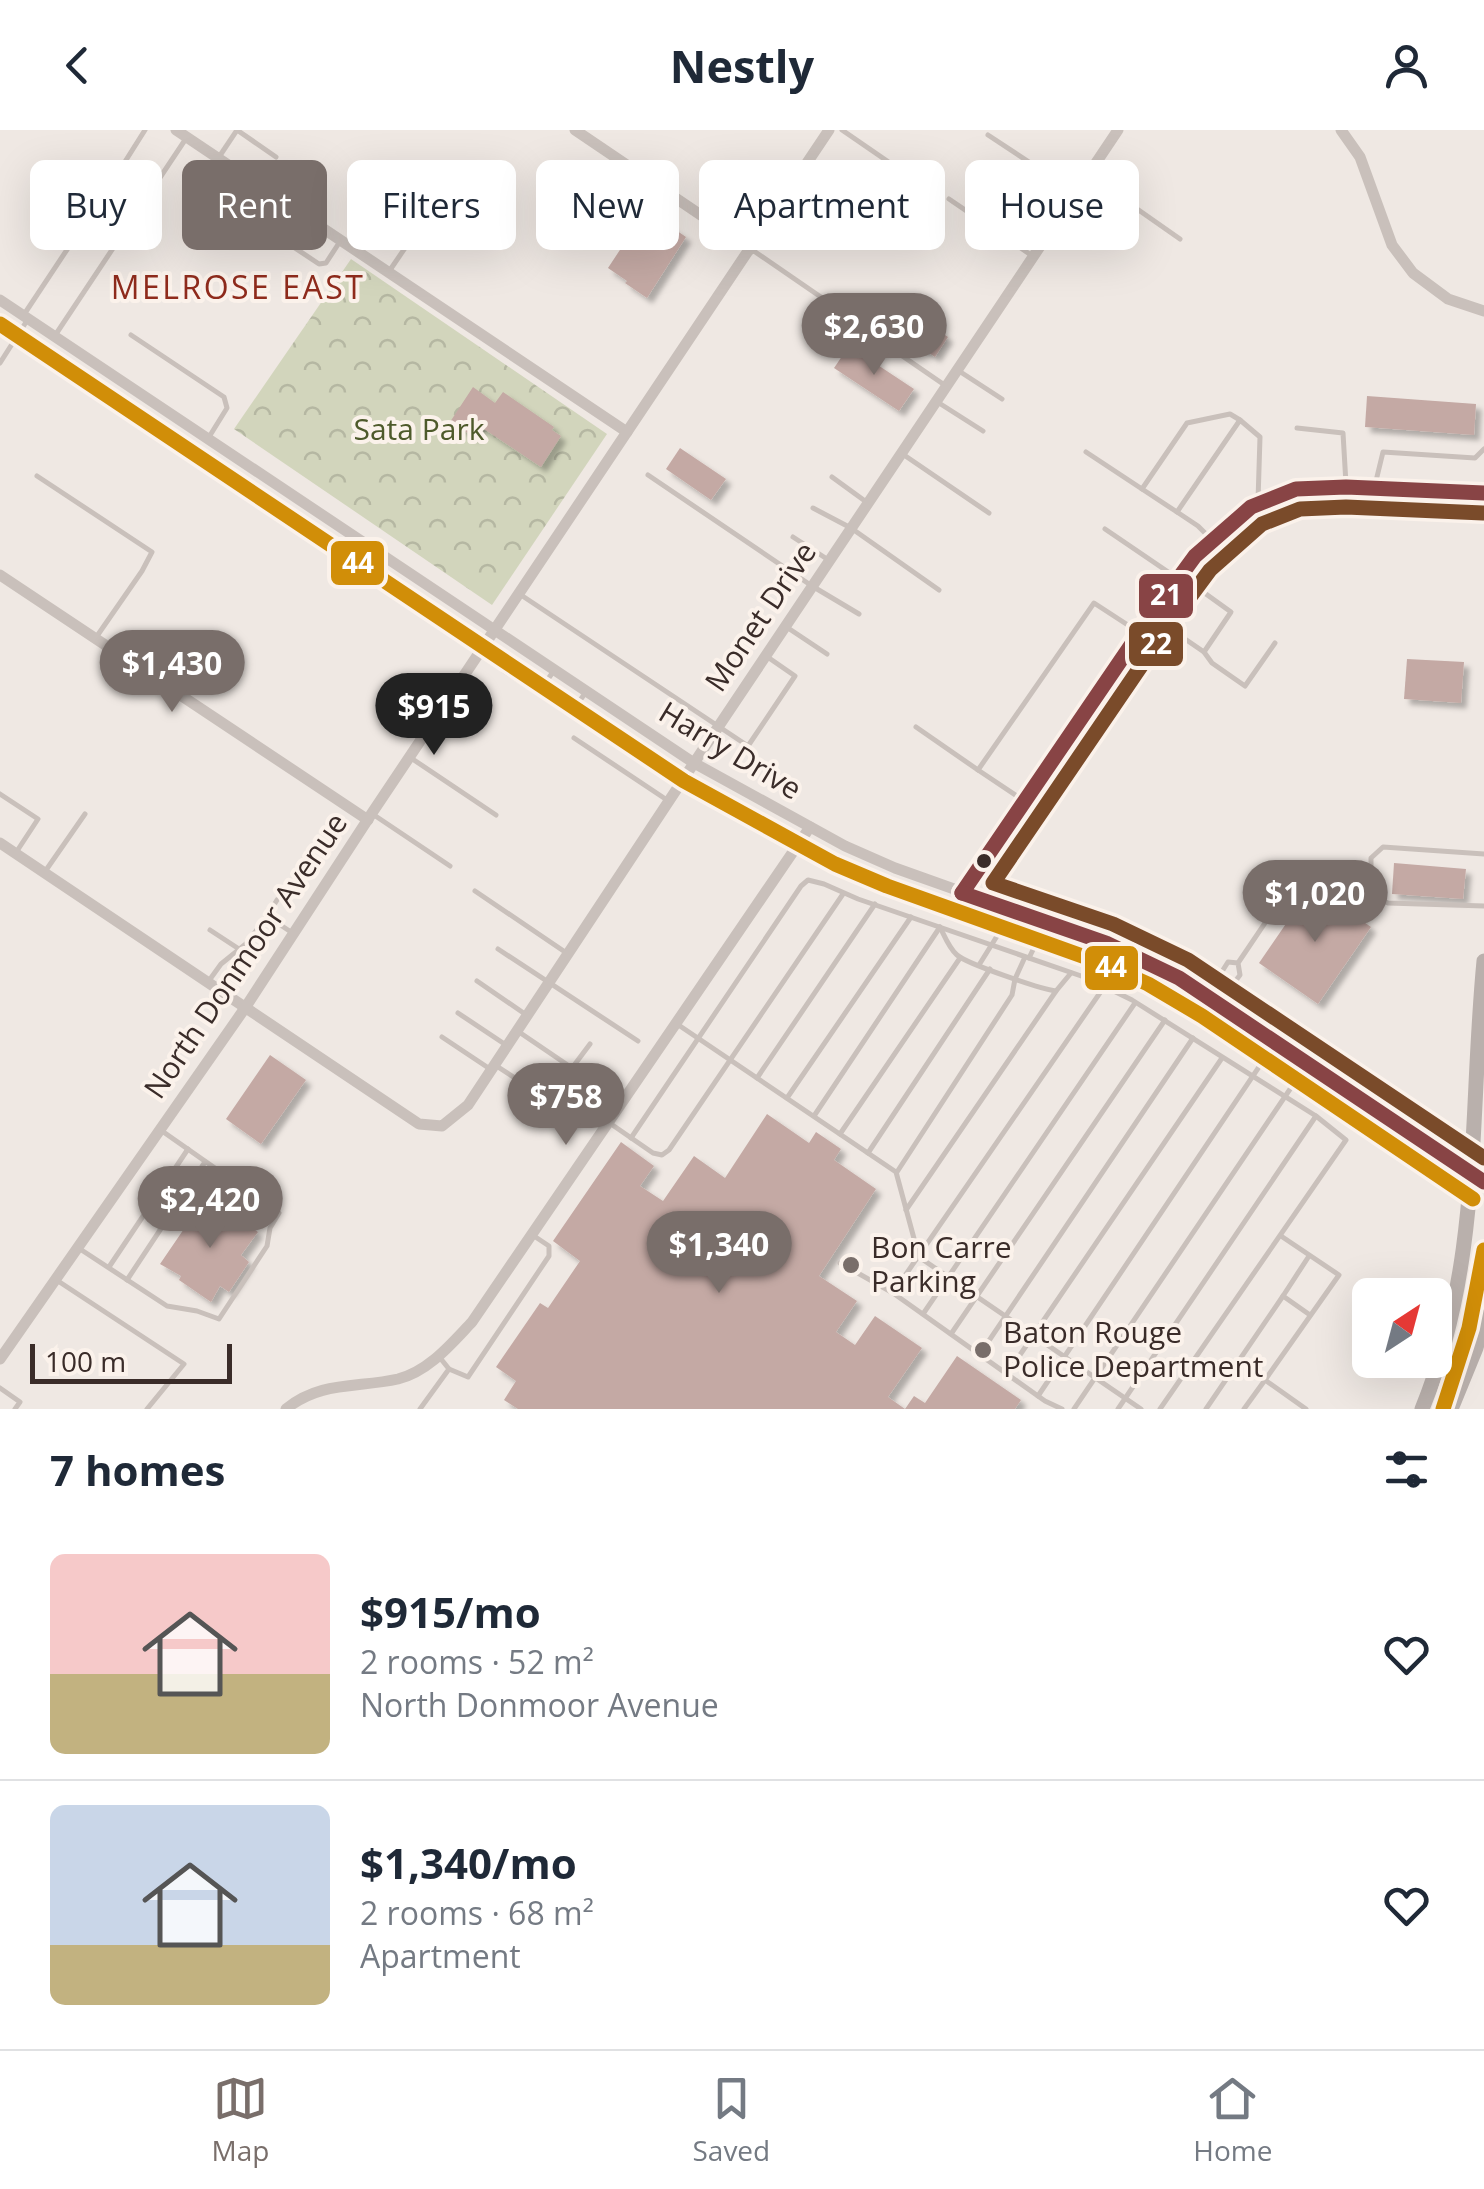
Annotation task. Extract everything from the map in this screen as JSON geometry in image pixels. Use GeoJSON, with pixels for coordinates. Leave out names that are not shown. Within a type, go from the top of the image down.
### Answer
{"type":"FeatureCollection","features":[{"type":"Feature","properties":{"kind":"main road"},"geometry":{"type":"LineString","coordinates":[[1422,1409],[1453,1315],[1478,1178],[1484,961]]}},
{"type":"Feature","properties":{"kind":"main road"},"geometry":{"type":"LineString","coordinates":[[1451,1409],[1484,1317]]}},
{"type":"Feature","properties":{"kind":"street"},"geometry":{"type":"LineString","coordinates":[[575,130],[699,214]]}},
{"type":"Feature","properties":{"kind":"street"},"geometry":{"type":"LineString","coordinates":[[1341,130],[1360,157],[1392,245],[1413,273],[1448,299],[1484,311]]}},
{"type":"Feature","properties":{"kind":"street","name":"North Donmoor Avenue"},"geometry":{"type":"LineString","coordinates":[[808,160],[826,131]]}},
{"type":"Feature","properties":{"kind":"street","name":"Monet Drive"},"geometry":{"type":"LineString","coordinates":[[1097,160],[1115,131]]}},
{"type":"Feature","properties":{"kind":"street"},"geometry":{"type":"LineString","coordinates":[[182,134],[626,432]]}},
{"type":"Feature","properties":{"kind":"street","name":"North Donmoor Avenue"},"geometry":{"type":"LineString","coordinates":[[0,1359],[245,1008],[750,250]]}},
{"type":"Feature","properties":{"kind":"street","name":"Monet Drive"},"geometry":{"type":"LineString","coordinates":[[245,1008],[419,1124],[442,1126],[468,1105],[1037,250]]}},
{"type":"Feature","properties":{"kind":"street","name":"Harry Drive"},"geometry":{"type":"LineString","coordinates":[[0,300],[694,763],[844,846],[1136,956],[1216,995],[1275,1042],[1478,1178]]}},
{"type":"Feature","properties":{"kind":"street"},"geometry":{"type":"LineString","coordinates":[[962,893],[1195,556],[1251,506],[1296,489],[1346,487],[1484,493]]}},
{"type":"Feature","properties":{"kind":"street"},"geometry":{"type":"LineString","coordinates":[[0,575],[370,817]]}},
{"type":"Feature","properties":{"kind":"street"},"geometry":{"type":"LineString","coordinates":[[286,1409],[300,1397],[341,1385],[400,1378],[440,1357],[472,1322],[810,827]]}},
{"type":"Feature","properties":{"kind":"street"},"geometry":{"type":"LineString","coordinates":[[0,843],[245,1008]]}},
{"type":"Feature","properties":{"kind":"lane"},"geometry":{"type":"LineString","coordinates":[[126,160],[145,130]]}},
{"type":"Feature","properties":{"kind":"lane"},"geometry":{"type":"LineString","coordinates":[[218,158],[237,130],[276,157]]}},
{"type":"Feature","properties":{"kind":"lane"},"geometry":{"type":"LineString","coordinates":[[842,130],[886,160]]}},
{"type":"Feature","properties":{"kind":"lane"},"geometry":{"type":"LineString","coordinates":[[54,336],[182,134]]}},
{"type":"Feature","properties":{"kind":"lane"},"geometry":{"type":"LineString","coordinates":[[988,135],[1026,160]]}},
{"type":"Feature","properties":{"kind":"lane"},"geometry":{"type":"LineString","coordinates":[[949,199],[1033,256]]}},
{"type":"Feature","properties":{"kind":"lane"},"geometry":{"type":"LineString","coordinates":[[1139,210],[1180,239]]}},
{"type":"Feature","properties":{"kind":"lane"},"geometry":{"type":"LineString","coordinates":[[299,250],[320,264],[326,263],[340,240]]}},
{"type":"Feature","properties":{"kind":"lane"},"geometry":{"type":"LineString","coordinates":[[0,363],[68,250]]}},
{"type":"Feature","properties":{"kind":"lane"},"geometry":{"type":"LineString","coordinates":[[388,272],[404,250]]}},
{"type":"Feature","properties":{"kind":"lane"},"geometry":{"type":"LineString","coordinates":[[752,250],[831,304]]}},
{"type":"Feature","properties":{"kind":"lane"},"geometry":{"type":"LineString","coordinates":[[866,331],[946,386]]}},
{"type":"Feature","properties":{"kind":"lane"},"geometry":{"type":"LineString","coordinates":[[131,334],[224,396],[228,408],[208,440]]}},
{"type":"Feature","properties":{"kind":"lane"},"geometry":{"type":"LineString","coordinates":[[957,370],[1002,400]]}},
{"type":"Feature","properties":{"kind":"lane"},"geometry":{"type":"LineString","coordinates":[[936,401],[982,430]]}},
{"type":"Feature","properties":{"kind":"lane"},"geometry":{"type":"LineString","coordinates":[[1142,488],[1187,423],[1230,414],[1260,437],[1258,504]]}},
{"type":"Feature","properties":{"kind":"lane"},"geometry":{"type":"LineString","coordinates":[[1177,512],[1240,420]]}},
{"type":"Feature","properties":{"kind":"lane"},"geometry":{"type":"LineString","coordinates":[[1297,428],[1343,433],[1346,487]]}},
{"type":"Feature","properties":{"kind":"lane"},"geometry":{"type":"LineString","coordinates":[[1375,488],[1383,452],[1475,458],[1484,449]]}},
{"type":"Feature","properties":{"kind":"lane"},"geometry":{"type":"LineString","coordinates":[[1086,452],[1198,526],[1212,541]]}},
{"type":"Feature","properties":{"kind":"lane"},"geometry":{"type":"LineString","coordinates":[[901,453],[989,513]]}},
{"type":"Feature","properties":{"kind":"lane"},"geometry":{"type":"LineString","coordinates":[[648,474],[858,614]]}},
{"type":"Feature","properties":{"kind":"lane"},"geometry":{"type":"LineString","coordinates":[[37,476],[152,552],[95,638]]}},
{"type":"Feature","properties":{"kind":"lane"},"geometry":{"type":"LineString","coordinates":[[832,477],[868,503]]}},
{"type":"Feature","properties":{"kind":"lane"},"geometry":{"type":"LineString","coordinates":[[813,508],[851,528],[939,590]]}},
{"type":"Feature","properties":{"kind":"lane"},"geometry":{"type":"LineString","coordinates":[[1104,530],[1232,612],[1204,652]]}},
{"type":"Feature","properties":{"kind":"lane"},"geometry":{"type":"LineString","coordinates":[[793,537],[829,561]]}},
{"type":"Feature","properties":{"kind":"lane"},"geometry":{"type":"LineString","coordinates":[[519,593],[748,746],[795,676],[766,656]]}},
{"type":"Feature","properties":{"kind":"lane"},"geometry":{"type":"LineString","coordinates":[[978,770],[1094,603],[1139,633]]}},
{"type":"Feature","properties":{"kind":"lane"},"geometry":{"type":"LineString","coordinates":[[1151,616],[1245,686],[1274,643]]}},
{"type":"Feature","properties":{"kind":"lane"},"geometry":{"type":"LineString","coordinates":[[785,626],[827,654]]}},
{"type":"Feature","properties":{"kind":"lane"},"geometry":{"type":"LineString","coordinates":[[131,662],[150,633],[194,662],[175,692]]}},
{"type":"Feature","properties":{"kind":"lane"},"geometry":{"type":"LineString","coordinates":[[504,670],[566,712],[573,710],[586,691]]}},
{"type":"Feature","properties":{"kind":"lane"},"geometry":{"type":"LineString","coordinates":[[538,694],[554,670]]}},
{"type":"Feature","properties":{"kind":"lane"},"geometry":{"type":"LineString","coordinates":[[916,727],[1025,801]]}},
{"type":"Feature","properties":{"kind":"lane"},"geometry":{"type":"LineString","coordinates":[[574,738],[669,800]]}},
{"type":"Feature","properties":{"kind":"lane"},"geometry":{"type":"LineString","coordinates":[[409,757],[496,815]]}},
{"type":"Feature","properties":{"kind":"lane"},"geometry":{"type":"LineString","coordinates":[[0,794],[38,819],[15,854]]}},
{"type":"Feature","properties":{"kind":"lane"},"geometry":{"type":"LineString","coordinates":[[44,873],[85,814]]}},
{"type":"Feature","properties":{"kind":"lane"},"geometry":{"type":"LineString","coordinates":[[370,817],[450,866]]}},
{"type":"Feature","properties":{"kind":"lane"},"geometry":{"type":"LineString","coordinates":[[1484,854],[1383,847],[1371,858],[1371,896],[1388,903],[1484,906]]}},
{"type":"Feature","properties":{"kind":"lane"},"geometry":{"type":"LineString","coordinates":[[631,1138],[808,880],[1071,973],[1136,1002],[1316,1116],[1346,1140],[1160,1409]]}},
{"type":"Feature","properties":{"kind":"lane"},"geometry":{"type":"LineString","coordinates":[[1238,963],[1228,962],[1216,981],[1216,995],[1230,988],[1240,976],[1238,963],[1292,882]]}},
{"type":"Feature","properties":{"kind":"lane"},"geometry":{"type":"LineString","coordinates":[[476,890],[568,954]]}},
{"type":"Feature","properties":{"kind":"lane"},"geometry":{"type":"LineString","coordinates":[[609,1122],[652,1153],[662,1155],[669,1150],[844,892]]}},
{"type":"Feature","properties":{"kind":"lane"},"geometry":{"type":"LineString","coordinates":[[207,982],[221,964],[247,943],[277,900]]}},
{"type":"Feature","properties":{"kind":"lane"},"geometry":{"type":"LineString","coordinates":[[757,1078],[875,904]]}},
{"type":"Feature","properties":{"kind":"lane"},"geometry":{"type":"LineString","coordinates":[[980,964],[1013,910]]}},
{"type":"Feature","properties":{"kind":"lane"},"geometry":{"type":"LineString","coordinates":[[267,916],[294,933]]}},
{"type":"Feature","properties":{"kind":"lane"},"geometry":{"type":"LineString","coordinates":[[786,1098],[910,917]]}},
{"type":"Feature","properties":{"kind":"lane"},"geometry":{"type":"LineString","coordinates":[[896,1172],[1012,996],[1015,980],[1046,921]]}},
{"type":"Feature","properties":{"kind":"lane"},"geometry":{"type":"LineString","coordinates":[[940,927],[960,958],[1056,991]]}},
{"type":"Feature","properties":{"kind":"lane"},"geometry":{"type":"LineString","coordinates":[[814,1116],[940,927]]}},
{"type":"Feature","properties":{"kind":"lane"},"geometry":{"type":"LineString","coordinates":[[210,930],[238,949]]}},
{"type":"Feature","properties":{"kind":"lane"},"geometry":{"type":"LineString","coordinates":[[498,948],[638,1042]]}},
{"type":"Feature","properties":{"kind":"lane"},"geometry":{"type":"LineString","coordinates":[[840,1134],[960,958]]}},
{"type":"Feature","properties":{"kind":"lane"},"geometry":{"type":"LineString","coordinates":[[868,1153],[990,969]]}},
{"type":"Feature","properties":{"kind":"lane"},"geometry":{"type":"LineString","coordinates":[[906,1210],[1071,973]]}},
{"type":"Feature","properties":{"kind":"lane"},"geometry":{"type":"LineString","coordinates":[[477,981],[527,1015]]}},
{"type":"Feature","properties":{"kind":"lane"},"geometry":{"type":"LineString","coordinates":[[893,1293],[1104,987]]}},
{"type":"Feature","properties":{"kind":"lane"},"geometry":{"type":"LineString","coordinates":[[924,1314],[1136,1002]]}},
{"type":"Feature","properties":{"kind":"lane"},"geometry":{"type":"LineString","coordinates":[[458,1014],[507,1046]]}},
{"type":"Feature","properties":{"kind":"lane"},"geometry":{"type":"LineString","coordinates":[[951,1334],[1164,1020]]}},
{"type":"Feature","properties":{"kind":"lane"},"geometry":{"type":"LineString","coordinates":[[676,1024],[896,1172],[918,1256],[1142,1409]]}},
{"type":"Feature","properties":{"kind":"lane"},"geometry":{"type":"LineString","coordinates":[[517,1031],[572,1068]]}},
{"type":"Feature","properties":{"kind":"lane"},"geometry":{"type":"LineString","coordinates":[[442,1037],[550,1101]]}},
{"type":"Feature","properties":{"kind":"lane"},"geometry":{"type":"LineString","coordinates":[[980,1354],[1193,1038]]}},
{"type":"Feature","properties":{"kind":"lane"},"geometry":{"type":"LineString","coordinates":[[1038,1396],[1275,1042]]}},
{"type":"Feature","properties":{"kind":"lane"},"geometry":{"type":"LineString","coordinates":[[534,1123],[590,1044]]}},
{"type":"Feature","properties":{"kind":"lane"},"geometry":{"type":"LineString","coordinates":[[1008,1374],[1223,1057]]}},
{"type":"Feature","properties":{"kind":"lane"},"geometry":{"type":"LineString","coordinates":[[1074,1409],[1307,1064]]}},
{"type":"Feature","properties":{"kind":"lane"},"geometry":{"type":"LineString","coordinates":[[1118,1409],[1316,1116]]}},
{"type":"Feature","properties":{"kind":"lane"},"geometry":{"type":"LineString","coordinates":[[78,1248],[168,1306],[219,1320],[267,1246],[270,1228],[279,1213],[160,1130]]}},
{"type":"Feature","properties":{"kind":"lane"},"geometry":{"type":"LineString","coordinates":[[109,1268],[188,1150]]}},
{"type":"Feature","properties":{"kind":"lane"},"geometry":{"type":"LineString","coordinates":[[127,1280],[206,1162]]}},
{"type":"Feature","properties":{"kind":"lane"},"geometry":{"type":"LineString","coordinates":[[440,1357],[449,1369],[468,1377],[549,1256],[548,1246],[532,1234]]}},
{"type":"Feature","properties":{"kind":"lane"},"geometry":{"type":"LineString","coordinates":[[1245,1409],[1339,1276],[1281,1236]]}},
{"type":"Feature","properties":{"kind":"lane"},"geometry":{"type":"LineString","coordinates":[[1206,1409],[1310,1256]]}},
{"type":"Feature","properties":{"kind":"lane"},"geometry":{"type":"LineString","coordinates":[[840,1263],[893,1293],[1062,1409]]}},
{"type":"Feature","properties":{"kind":"lane"},"geometry":{"type":"LineString","coordinates":[[56,1279],[184,1364],[147,1409]]}},
{"type":"Feature","properties":{"kind":"lane"},"geometry":{"type":"LineString","coordinates":[[1282,1296],[1310,1316]]}},
{"type":"Feature","properties":{"kind":"lane"},"geometry":{"type":"LineString","coordinates":[[420,1409],[449,1369]]}},
{"type":"Feature","properties":{"kind":"lane"},"geometry":{"type":"LineString","coordinates":[[1265,1380],[1306,1409]]}},
{"type":"Feature","properties":{"kind":"lane"},"geometry":{"type":"LineString","coordinates":[[0,1388],[20,1402],[16,1409]]}},
{"type":"Feature","properties":{"kind":"green space","name":"Sata Park"},"geometry":{"type":"Polygon","coordinates":[[[351,259],[607,434],[492,605],[234,429],[351,259]]]}},
{"type":"Feature","properties":{"kind":"building"},"geometry":{"type":"Polygon","coordinates":[[[620,250],[678,250],[647,298],[608,268],[620,250]]]}},
{"type":"Feature","properties":{"kind":"building"},"geometry":{"type":"Polygon","coordinates":[[[886,295],[948,337],[935,357],[873,315],[886,295]]]}},
{"type":"Feature","properties":{"kind":"building"},"geometry":{"type":"Polygon","coordinates":[[[849,346],[914,389],[899,411],[834,368],[849,346]]]}},
{"type":"Feature","properties":{"kind":"building"},"geometry":{"type":"Polygon","coordinates":[[[473,387],[495,403],[503,392],[554,427],[552,430],[561,436],[541,467],[481,427],[474,437],[450,422],[473,387]]]}},
{"type":"Feature","properties":{"kind":"building"},"geometry":{"type":"Polygon","coordinates":[[[1367,396],[1476,404],[1474,435],[1365,427],[1367,396]]]}},
{"type":"Feature","properties":{"kind":"building"},"geometry":{"type":"Polygon","coordinates":[[[680,448],[726,479],[711,500],[666,469],[680,448]]]}},
{"type":"Feature","properties":{"kind":"building"},"geometry":{"type":"Polygon","coordinates":[[[1407,659],[1464,662],[1461,703],[1404,699],[1407,659]]]}},
{"type":"Feature","properties":{"kind":"building"},"geometry":{"type":"Polygon","coordinates":[[[1394,863],[1466,869],[1463,899],[1392,894],[1394,863]]]}},
{"type":"Feature","properties":{"kind":"building"},"geometry":{"type":"Polygon","coordinates":[[[1312,886],[1371,927],[1318,1004],[1259,963],[1312,886]]]}},
{"type":"Feature","properties":{"kind":"building"},"geometry":{"type":"Polygon","coordinates":[[[270,1055],[306,1080],[261,1144],[226,1119],[270,1055]]]}},
{"type":"Feature","properties":{"kind":"building"},"geometry":{"type":"Polygon","coordinates":[[[767,1114],[809,1143],[816,1132],[841,1149],[834,1160],[876,1189],[819,1276],[857,1301],[836,1332],[855,1345],[875,1316],[922,1348],[888,1397],[905,1409],[518,1409],[504,1400],[516,1381],[496,1367],[540,1303],[548,1308],[580,1261],[553,1241],[621,1142],[654,1166],[640,1186],[663,1201],[694,1156],[725,1178],[767,1114]]]}},
{"type":"Feature","properties":{"kind":"building"},"geometry":{"type":"Polygon","coordinates":[[[203,1201],[258,1232],[241,1255],[249,1262],[229,1292],[220,1286],[211,1302],[160,1264],[203,1201]]]}},
{"type":"Feature","properties":{"kind":"building"},"geometry":{"type":"Polygon","coordinates":[[[957,1356],[1021,1400],[1015,1409],[905,1409],[914,1396],[925,1403],[957,1356]]]}},
{"type":"Feature","properties":{"kind":"transit line","name":"44"},"geometry":{"type":"LineString","coordinates":[[0,324],[684,781],[835,864],[1099,962],[1148,984],[1202,1016],[1473,1199]]}},
{"type":"Feature","properties":{"kind":"transit line","name":"21"},"geometry":{"type":"LineString","coordinates":[[962,893],[1195,556],[1251,507],[1296,489],[1346,487],[1484,493]]}},
{"type":"Feature","properties":{"kind":"transit line","name":"22"},"geometry":{"type":"LineString","coordinates":[[1483,513],[1346,507],[1300,509],[1262,524],[1210,570],[993,883],[1113,924],[1188,960],[1484,1158]]}},
{"type":"Feature","properties":{"kind":"transit line","name":"21"},"geometry":{"type":"LineString","coordinates":[[962,893],[1106,943],[1179,978],[1484,1182]]}},
{"type":"Feature","properties":{"kind":"transit line","name":"44"},"geometry":{"type":"LineString","coordinates":[[1443,1409],[1469,1328],[1484,1250]]}},
{"type":"Feature","properties":{"kind":"place","name":"Bon Carre Parking"},"geometry":{"type":"Point","coordinates":[851,1265]}},
{"type":"Feature","properties":{"kind":"place","name":"Baton Rouge Police Department"},"geometry":{"type":"Point","coordinates":[983,1350]}},
{"type":"Feature","properties":{"kind":"district","name":"MELROSE EAST"},"geometry":{"type":"Point","coordinates":[238,288]}}]}
